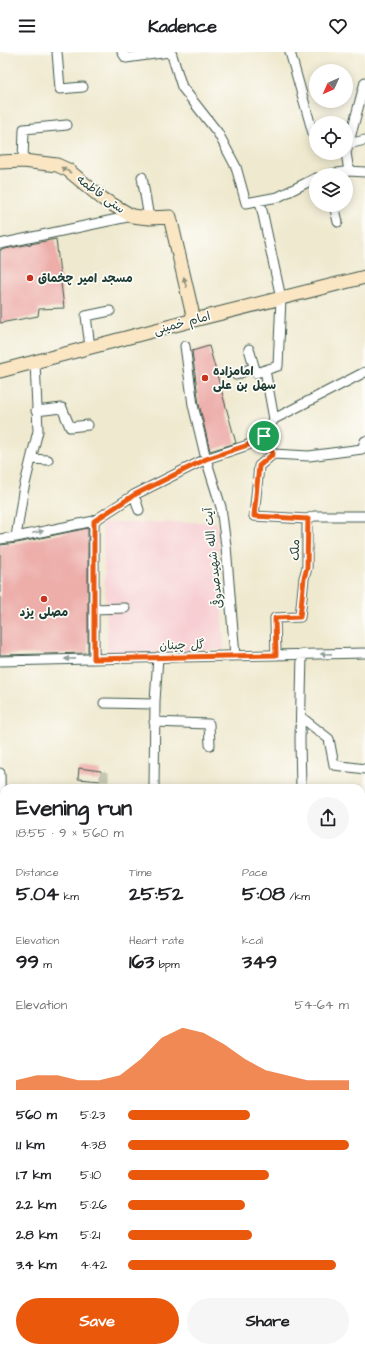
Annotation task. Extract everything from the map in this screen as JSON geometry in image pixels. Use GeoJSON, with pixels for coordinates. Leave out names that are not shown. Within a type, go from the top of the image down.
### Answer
{"type":"FeatureCollection","features":[{"type":"Feature","properties":{"kind":"main road","name":"ستی فاطمه"},"geometry":{"type":"LineString","coordinates":[[0,162],[23,160],[57,165],[68,170],[103,200],[132,216],[149,218],[170,217],[194,320]]}},
{"type":"Feature","properties":{"kind":"main road","name":"امام خمینی"},"geometry":{"type":"LineString","coordinates":[[0,371],[365,277]]}},
{"type":"Feature","properties":{"kind":"street"},"geometry":{"type":"LineString","coordinates":[[57,52],[60,88],[83,87]]}},
{"type":"Feature","properties":{"kind":"street"},"geometry":{"type":"LineString","coordinates":[[122,52],[126,58],[170,52],[182,87],[218,132],[236,167],[246,203],[278,197],[309,182]]}},
{"type":"Feature","properties":{"kind":"street"},"geometry":{"type":"LineString","coordinates":[[290,52],[309,119]]}},
{"type":"Feature","properties":{"kind":"street"},"geometry":{"type":"LineString","coordinates":[[353,127],[365,82]]}},
{"type":"Feature","properties":{"kind":"street"},"geometry":{"type":"LineString","coordinates":[[23,160],[24,129],[67,125]]}},
{"type":"Feature","properties":{"kind":"street"},"geometry":{"type":"LineString","coordinates":[[353,146],[365,140]]}},
{"type":"Feature","properties":{"kind":"street"},"geometry":{"type":"LineString","coordinates":[[353,171],[365,172]]}},
{"type":"Feature","properties":{"kind":"street"},"geometry":{"type":"LineString","coordinates":[[142,177],[149,218]]}},
{"type":"Feature","properties":{"kind":"street"},"geometry":{"type":"LineString","coordinates":[[249,349],[256,373],[278,366],[282,298],[260,201]]}},
{"type":"Feature","properties":{"kind":"street"},"geometry":{"type":"LineString","coordinates":[[336,212],[338,222]]}},
{"type":"Feature","properties":{"kind":"street"},"geometry":{"type":"LineString","coordinates":[[0,244],[132,216]]}},
{"type":"Feature","properties":{"kind":"street"},"geometry":{"type":"LineString","coordinates":[[90,347],[86,316],[110,311]]}},
{"type":"Feature","properties":{"kind":"street","name":"آیت الله شهیدصدوقی"},"geometry":{"type":"LineString","coordinates":[[185,346],[193,405],[206,459],[221,507],[226,546],[235,656]]}},
{"type":"Feature","properties":{"kind":"street"},"geometry":{"type":"LineString","coordinates":[[16,537],[23,492],[38,431],[35,362]]}},
{"type":"Feature","properties":{"kind":"street"},"geometry":{"type":"LineString","coordinates":[[236,375],[254,367]]}},
{"type":"Feature","properties":{"kind":"street"},"geometry":{"type":"LineString","coordinates":[[265,370],[274,419]]}},
{"type":"Feature","properties":{"kind":"street"},"geometry":{"type":"LineString","coordinates":[[0,538],[16,537],[94,521],[134,495],[206,459],[248,445],[264,436],[274,419],[365,372]]}},
{"type":"Feature","properties":{"kind":"street"},"geometry":{"type":"LineString","coordinates":[[36,412],[62,408],[70,427],[88,425]]}},
{"type":"Feature","properties":{"kind":"street"},"geometry":{"type":"LineString","coordinates":[[264,436],[273,454]]}},
{"type":"Feature","properties":{"kind":"street"},"geometry":{"type":"LineString","coordinates":[[365,441],[362,449],[309,456],[273,454],[259,466],[254,516],[308,519],[314,516],[365,516]]}},
{"type":"Feature","properties":{"kind":"street"},"geometry":{"type":"LineString","coordinates":[[31,459],[48,460]]}},
{"type":"Feature","properties":{"kind":"street"},"geometry":{"type":"LineString","coordinates":[[134,495],[139,510]]}},
{"type":"Feature","properties":{"kind":"street","name":"ملک"},"geometry":{"type":"LineString","coordinates":[[276,655],[275,618],[300,617],[304,578],[307,568],[308,519]]}},
{"type":"Feature","properties":{"kind":"street"},"geometry":{"type":"LineString","coordinates":[[94,521],[94,659]]}},
{"type":"Feature","properties":{"kind":"street"},"geometry":{"type":"LineString","coordinates":[[94,609],[125,608]]}},
{"type":"Feature","properties":{"kind":"street","name":"گل چینان"},"geometry":{"type":"LineString","coordinates":[[0,661],[365,653]]}},
{"type":"Feature","properties":{"kind":"street"},"geometry":{"type":"LineString","coordinates":[[302,654],[302,784]]}},
{"type":"Feature","properties":{"kind":"street"},"geometry":{"type":"LineString","coordinates":[[154,784],[154,704],[158,657]]}},
{"type":"Feature","properties":{"kind":"street"},"geometry":{"type":"LineString","coordinates":[[104,703],[154,704]]}},
{"type":"Feature","properties":{"kind":"street"},"geometry":{"type":"LineString","coordinates":[[301,717],[329,739],[334,765],[365,769]]}},
{"type":"Feature","properties":{"kind":"street"},"geometry":{"type":"LineString","coordinates":[[154,722],[210,724],[210,745]]}},
{"type":"Feature","properties":{"kind":"street"},"geometry":{"type":"LineString","coordinates":[[0,773],[0,784]]}},
{"type":"Feature","properties":{"kind":"shaded area"},"geometry":{"type":"Polygon","coordinates":[[[217,522],[224,649],[108,655],[102,523],[217,522]]]}},
{"type":"Feature","properties":{"kind":"building","name":"مسجد امیر چخماق"},"geometry":{"type":"Polygon","coordinates":[[[56,239],[64,308],[39,309],[38,316],[0,323],[0,250],[56,239]]]}},
{"type":"Feature","properties":{"kind":"building","name":"امامزاده سهل بن علی"},"geometry":{"type":"Polygon","coordinates":[[[209,346],[236,443],[210,451],[199,404],[192,351],[209,346]]]}},
{"type":"Feature","properties":{"kind":"building","name":"مصلی یزد"},"geometry":{"type":"Polygon","coordinates":[[[88,528],[88,653],[0,655],[0,545],[17,543],[88,528]]]}},
{"type":"Feature","properties":{"kind":"building"},"geometry":{"type":"Polygon","coordinates":[[[79,768],[101,771],[101,781],[78,779],[79,768]]]}},
{"type":"Feature","properties":{"kind":"tunnel"},"geometry":{"type":"LineString","coordinates":[[101,777],[104,776],[104,784]]}},
{"type":"Feature","properties":{"kind":"place","name":"مسجد امیر چخماق"},"geometry":{"type":"Point","coordinates":[30,278]}},
{"type":"Feature","properties":{"kind":"place","name":"امامزاده سهل بن علی"},"geometry":{"type":"Point","coordinates":[205,378]}},
{"type":"Feature","properties":{"kind":"place","name":"مصلی یزد"},"geometry":{"type":"Point","coordinates":[44,599]}},
{"type":"Feature","properties":{"kind":"route"},"geometry":{"type":"LineString","coordinates":[[264,436],[273,454],[259,466],[254,516],[308,519],[307,568],[304,578],[300,617],[275,618],[276,655],[94,659],[94,521],[134,495],[206,459],[248,445],[264,436]]}}]}
